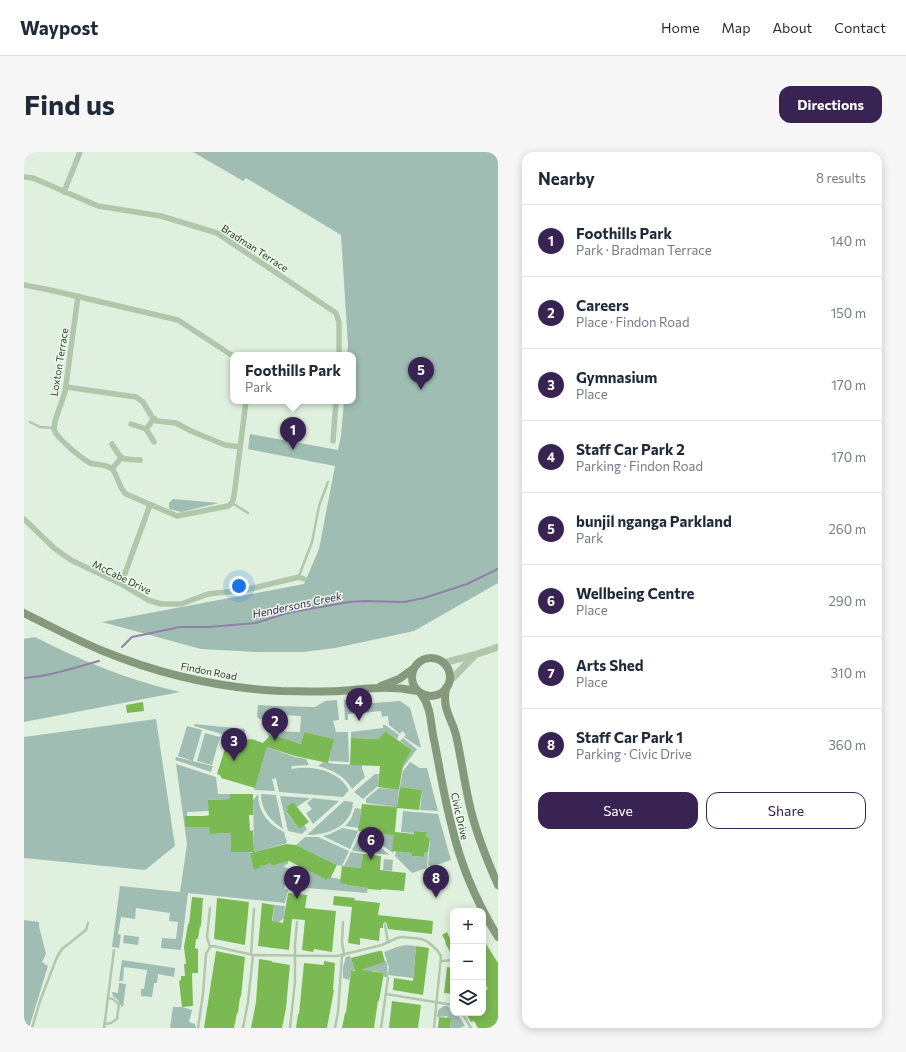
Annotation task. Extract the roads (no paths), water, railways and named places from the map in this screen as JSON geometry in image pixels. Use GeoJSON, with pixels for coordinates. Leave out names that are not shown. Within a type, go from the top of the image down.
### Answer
{"type":"FeatureCollection","features":[{"type":"Feature","properties":{"kind":"main road","name":"Findon Road"},"geometry":{"type":"LineString","coordinates":[[24,607],[46,624]]}},
{"type":"Feature","properties":{"kind":"main road","name":"Findon Road"},"geometry":{"type":"LineString","coordinates":[[24,613],[76,639],[134,662],[168,673],[211,683],[248,688],[298,691],[340,691],[377,687],[419,692]]}},
{"type":"Feature","properties":{"kind":"main road"},"geometry":{"type":"LineString","coordinates":[[425,659],[438,660],[443,663],[449,672],[448,685],[437,695],[432,696],[419,692],[412,681],[413,669],[416,664],[425,659]]}},
{"type":"Feature","properties":{"kind":"main road","name":"Findon Road"},"geometry":{"type":"LineString","coordinates":[[377,687],[399,679],[413,669]]}},
{"type":"Feature","properties":{"kind":"main road","name":"Civic Drive"},"geometry":{"type":"LineString","coordinates":[[448,685],[445,697],[445,706],[456,734],[469,802],[479,838],[498,885]]}},
{"type":"Feature","properties":{"kind":"main road","name":"Civic Drive"},"geometry":{"type":"LineString","coordinates":[[419,692],[426,702],[431,715],[433,736],[446,802],[460,856],[479,902],[498,937]]}},
{"type":"Feature","properties":{"kind":"street"},"geometry":{"type":"LineString","coordinates":[[64,192],[80,152]]}},
{"type":"Feature","properties":{"kind":"street","name":"Bradman Terrace"},"geometry":{"type":"LineString","coordinates":[[24,177],[33,178],[98,206],[161,216],[217,233],[336,313],[339,322],[339,352]]}},
{"type":"Feature","properties":{"kind":"street"},"geometry":{"type":"LineString","coordinates":[[24,285],[78,296],[178,320],[230,354]]}},
{"type":"Feature","properties":{"kind":"street","name":"Loxton Terrace"},"geometry":{"type":"LineString","coordinates":[[53,428],[66,387],[78,296]]}},
{"type":"Feature","properties":{"kind":"street"},"geometry":{"type":"LineString","coordinates":[[66,387],[136,397],[143,402],[154,419],[161,422],[176,423],[191,431],[225,444],[240,447]]}},
{"type":"Feature","properties":{"kind":"street"},"geometry":{"type":"LineString","coordinates":[[53,428],[58,436],[85,460],[94,464],[104,465],[112,469],[121,488],[126,494],[174,515],[181,516],[224,508],[232,503],[246,404]]}},
{"type":"Feature","properties":{"kind":"street"},"geometry":{"type":"LineString","coordinates":[[333,440],[336,404]]}},
{"type":"Feature","properties":{"kind":"street"},"geometry":{"type":"LineString","coordinates":[[146,429],[154,419]]}},
{"type":"Feature","properties":{"kind":"street"},"geometry":{"type":"LineString","coordinates":[[131,424],[146,429],[154,442]]}},
{"type":"Feature","properties":{"kind":"street"},"geometry":{"type":"LineString","coordinates":[[112,444],[121,458],[128,461],[140,460]]}},
{"type":"Feature","properties":{"kind":"street"},"geometry":{"type":"LineString","coordinates":[[112,469],[121,458]]}},
{"type":"Feature","properties":{"kind":"street"},"geometry":{"type":"LineString","coordinates":[[121,584],[150,505]]}},
{"type":"Feature","properties":{"kind":"street","name":"McCabe Drive"},"geometry":{"type":"LineString","coordinates":[[24,519],[54,548],[71,560],[154,602],[174,604],[187,602],[212,593],[245,590],[274,582],[302,578]]}},
{"type":"Feature","properties":{"kind":"street"},"geometry":{"type":"LineString","coordinates":[[443,663],[474,656],[498,647]]}},
{"type":"Feature","properties":{"kind":"street"},"geometry":{"type":"LineString","coordinates":[[448,685],[474,656]]}},
{"type":"Feature","properties":{"kind":"lane"},"geometry":{"type":"LineString","coordinates":[[30,422],[40,427],[53,428]]}},
{"type":"Feature","properties":{"kind":"lane","name":"McCabe Drive"},"geometry":{"type":"LineString","coordinates":[[302,578],[302,566],[312,542],[319,506],[328,482]]}},
{"type":"Feature","properties":{"kind":"lane"},"geometry":{"type":"LineString","coordinates":[[232,503],[248,513]]}},
{"type":"Feature","properties":{"kind":"lane"},"geometry":{"type":"LineString","coordinates":[[198,1028],[203,994],[206,954],[210,947],[207,937],[210,908]]}},
{"type":"Feature","properties":{"kind":"lane"},"geometry":{"type":"LineString","coordinates":[[243,1028],[248,1002],[254,909]]}},
{"type":"Feature","properties":{"kind":"lane"},"geometry":{"type":"LineString","coordinates":[[290,1028],[295,982],[297,922]]}},
{"type":"Feature","properties":{"kind":"lane"},"geometry":{"type":"LineString","coordinates":[[335,1028],[343,956],[343,922]]}},
{"type":"Feature","properties":{"kind":"lane"},"geometry":{"type":"LineString","coordinates":[[32,1028],[40,1001],[57,957],[62,948],[86,930],[88,923]]}},
{"type":"Feature","properties":{"kind":"lane"},"geometry":{"type":"LineString","coordinates":[[385,926],[388,942]]}},
{"type":"Feature","properties":{"kind":"lane"},"geometry":{"type":"LineString","coordinates":[[210,947],[213,946],[252,954],[343,956],[397,938],[403,937],[422,939],[437,950],[442,961],[434,1028]]}},
{"type":"Feature","properties":{"kind":"lane"},"geometry":{"type":"LineString","coordinates":[[104,1028],[114,950]]}},
{"type":"Feature","properties":{"kind":"lane"},"geometry":{"type":"LineString","coordinates":[[442,961],[450,960]]}},
{"type":"Feature","properties":{"kind":"lane"},"geometry":{"type":"LineString","coordinates":[[381,1028],[388,978]]}},
{"type":"Feature","properties":{"kind":"lane"},"geometry":{"type":"LineString","coordinates":[[386,994],[450,1004]]}},
{"type":"Feature","properties":{"kind":"lane"},"geometry":{"type":"LineString","coordinates":[[105,1024],[111,1023],[117,1019],[119,1004],[113,999],[108,998]]}},
{"type":"Feature","properties":{"kind":"lane"},"geometry":{"type":"LineString","coordinates":[[464,1016],[471,1028]]}},
{"type":"Feature","properties":{"kind":"waterway","name":"Hendersons Creek"},"geometry":{"type":"LineString","coordinates":[[122,647],[132,637],[180,627],[209,627],[256,623],[287,613],[349,602],[404,602],[424,598],[467,584],[498,569]]}},
{"type":"Feature","properties":{"kind":"waterway","name":"Hendersons Creek"},"geometry":{"type":"LineString","coordinates":[[24,678],[52,674],[99,661]]}},
{"type":"Feature","properties":{"kind":"place","name":"bunjil nganga Parkland"},"geometry":{"type":"Point","coordinates":[421,390]}},
{"type":"Feature","properties":{"kind":"place","name":"Foothills Park"},"geometry":{"type":"Point","coordinates":[293,450]}},
{"type":"Feature","properties":{"kind":"place","name":"Staff Car Park 2"},"geometry":{"type":"Point","coordinates":[359,721]}},
{"type":"Feature","properties":{"kind":"place","name":"Careers"},"geometry":{"type":"Point","coordinates":[275,741]}},
{"type":"Feature","properties":{"kind":"place","name":"Gymnasium"},"geometry":{"type":"Point","coordinates":[234,761]}},
{"type":"Feature","properties":{"kind":"place","name":"Wellbeing Centre"},"geometry":{"type":"Point","coordinates":[371,860]}},
{"type":"Feature","properties":{"kind":"place","name":"Staff Car Park 1"},"geometry":{"type":"Point","coordinates":[436,898]}},
{"type":"Feature","properties":{"kind":"place","name":"Arts Shed"},"geometry":{"type":"Point","coordinates":[297,899]}}]}
